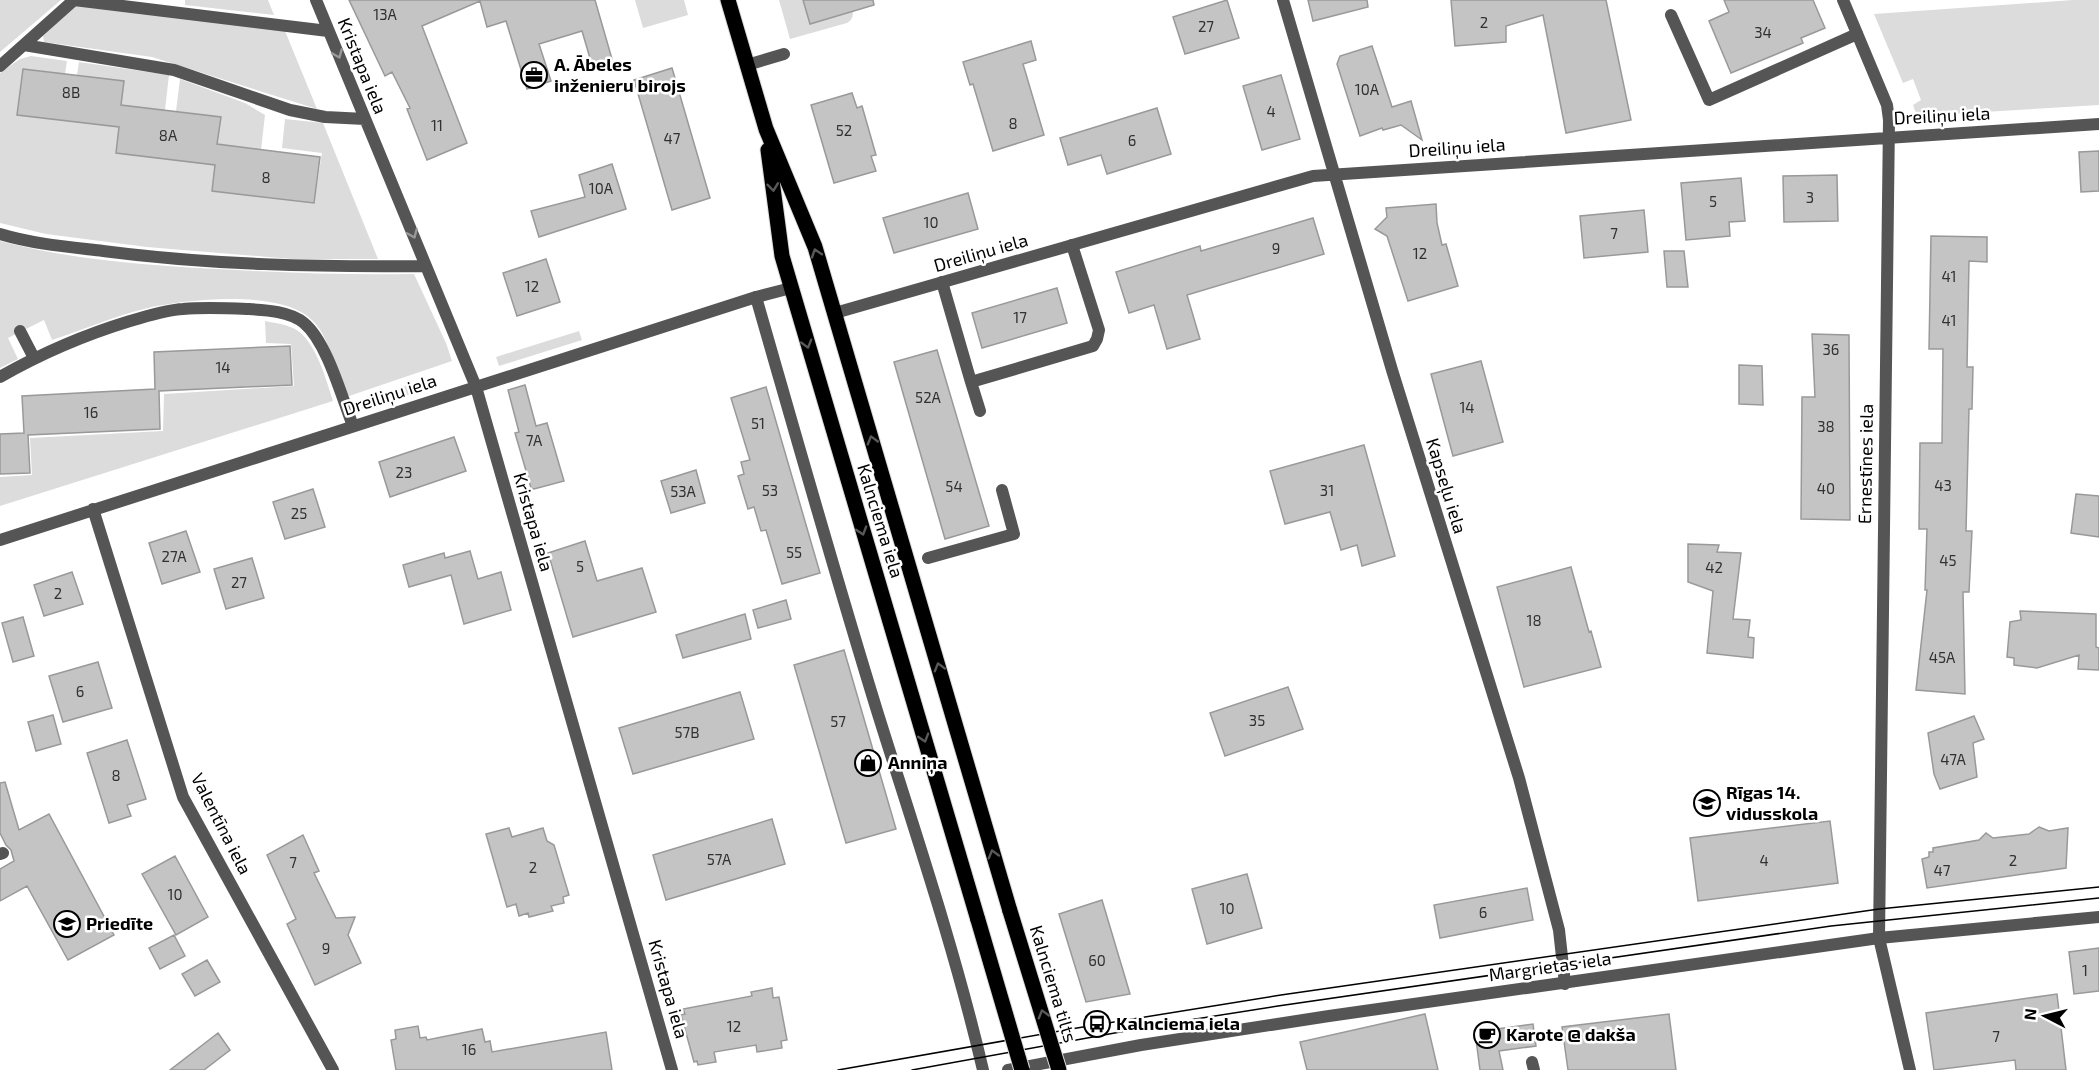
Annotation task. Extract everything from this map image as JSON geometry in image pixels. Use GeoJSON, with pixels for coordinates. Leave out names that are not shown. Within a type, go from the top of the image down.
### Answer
{"type":"FeatureCollection","features":[{"type":"Feature","properties":{"kind":"main road","name":"Kalnciema iela"},"geometry":{"type":"LineString","coordinates":[[728,0],[766,129],[815,247],[1010,910]]}},
{"type":"Feature","properties":{"kind":"main road","name":"Kalnciema iela"},"geometry":{"type":"LineString","coordinates":[[766,129],[782,256],[978,920],[1016,1069]]}},
{"type":"Feature","properties":{"kind":"main road","name":"Kalnciema tilts"},"geometry":{"type":"LineString","coordinates":[[1010,910],[1062,1067]]}},
{"type":"Feature","properties":{"kind":"street"},"geometry":{"type":"LineString","coordinates":[[0,66],[74,0],[328,31]]}},
{"type":"Feature","properties":{"kind":"street","name":"Kristapa iela"},"geometry":{"type":"LineString","coordinates":[[315,0],[476,387],[672,1070]]}},
{"type":"Feature","properties":{"kind":"street","name":"Kapseļu iela"},"geometry":{"type":"LineString","coordinates":[[1283,0],[1392,370],[1519,778],[1559,930],[1564,984]]}},
{"type":"Feature","properties":{"kind":"street","name":"Ernestīnes iela"},"geometry":{"type":"LineString","coordinates":[[1843,0],[1887,105],[1889,137],[1879,938],[1910,1070]]}},
{"type":"Feature","properties":{"kind":"street"},"geometry":{"type":"LineString","coordinates":[[1671,15],[1708,100],[1857,34]]}},
{"type":"Feature","properties":{"kind":"street"},"geometry":{"type":"LineString","coordinates":[[24,45],[174,70],[290,110],[325,117],[364,119]]}},
{"type":"Feature","properties":{"kind":"street"},"geometry":{"type":"LineString","coordinates":[[747,65],[784,54]]}},
{"type":"Feature","properties":{"kind":"street","name":"Dreiliņu iela"},"geometry":{"type":"LineString","coordinates":[[835,313],[1313,176],[2099,124]]}},
{"type":"Feature","properties":{"kind":"street"},"geometry":{"type":"LineString","coordinates":[[0,234],[31,242],[131,255],[284,266],[426,266]]}},
{"type":"Feature","properties":{"kind":"street"},"geometry":{"type":"LineString","coordinates":[[971,382],[1093,346],[1098,339],[1099,330],[1072,245]]}},
{"type":"Feature","properties":{"kind":"street"},"geometry":{"type":"LineString","coordinates":[[942,282],[980,411]]}},
{"type":"Feature","properties":{"kind":"street","name":"Dreiliņu iela"},"geometry":{"type":"LineString","coordinates":[[0,540],[756,297],[791,288]]}},
{"type":"Feature","properties":{"kind":"street"},"geometry":{"type":"LineString","coordinates":[[756,297],[852,629],[954,960],[983,1070]]}},
{"type":"Feature","properties":{"kind":"street"},"geometry":{"type":"LineString","coordinates":[[0,377],[34,358],[85,335],[161,312],[183,309],[257,309],[287,314],[304,322],[324,353],[353,426]]}},
{"type":"Feature","properties":{"kind":"street"},"geometry":{"type":"LineString","coordinates":[[20,331],[34,358]]}},
{"type":"Feature","properties":{"kind":"street"},"geometry":{"type":"LineString","coordinates":[[928,558],[1014,534],[1002,490]]}},
{"type":"Feature","properties":{"kind":"street","name":"Valentīna iela"},"geometry":{"type":"LineString","coordinates":[[93,509],[183,797],[333,1070]]}},
{"type":"Feature","properties":{"kind":"street","name":"Margrietas iela"},"geometry":{"type":"LineString","coordinates":[[1016,1069],[1062,1067],[1141,1044],[1879,938],[2099,917]]}},
{"type":"Feature","properties":{"kind":"shaded area"},"geometry":{"type":"Polygon","coordinates":[[[0,0],[61,0],[0,52],[0,0]]]}},
{"type":"Feature","properties":{"kind":"shaded area"},"geometry":{"type":"Polygon","coordinates":[[[185,0],[268,0],[274,15],[185,5],[185,0]]]}},
{"type":"Feature","properties":{"kind":"shaded area"},"geometry":{"type":"Polygon","coordinates":[[[635,0],[684,0],[688,15],[643,28],[635,0]]]}},
{"type":"Feature","properties":{"kind":"shaded area"},"geometry":{"type":"Polygon","coordinates":[[[779,0],[839,0],[853,11],[852,17],[847,23],[790,39],[779,0]]]}},
{"type":"Feature","properties":{"kind":"shaded area"},"geometry":{"type":"Polygon","coordinates":[[[2099,0],[2099,105],[1917,116],[1913,105],[1921,100],[1913,79],[1903,83],[1874,14],[2099,0]]]}},
{"type":"Feature","properties":{"kind":"shaded area"},"geometry":{"type":"Polygon","coordinates":[[[77,4],[285,31],[317,109],[152,57],[44,42],[43,36],[77,4]]]}},
{"type":"Feature","properties":{"kind":"shaded area"},"geometry":{"type":"Polygon","coordinates":[[[31,56],[67,61],[65,74],[23,69],[18,115],[119,127],[116,153],[215,165],[213,191],[314,203],[322,153],[282,148],[285,119],[323,123],[378,259],[292,259],[147,247],[46,234],[0,223],[0,73],[20,59],[31,56]]]}},
{"type":"Feature","properties":{"kind":"shaded area"},"geometry":{"type":"Polygon","coordinates":[[[79,62],[169,75],[165,110],[121,105],[124,81],[77,75],[79,62]]]}},
{"type":"Feature","properties":{"kind":"shaded area"},"geometry":{"type":"Polygon","coordinates":[[[180,79],[245,103],[265,115],[261,150],[217,144],[220,117],[176,111],[180,79]]]}},
{"type":"Feature","properties":{"kind":"shaded area"},"geometry":{"type":"Polygon","coordinates":[[[0,241],[54,253],[162,266],[291,273],[414,274],[452,361],[349,396],[339,378],[325,338],[313,321],[299,311],[280,304],[234,299],[186,302],[148,308],[52,340],[44,320],[8,338],[18,359],[0,368],[0,241]]]}},
{"type":"Feature","properties":{"kind":"shaded area"},"geometry":{"type":"Polygon","coordinates":[[[265,321],[293,328],[308,341],[319,360],[333,401],[0,506],[0,477],[32,475],[30,438],[163,431],[164,394],[294,386],[291,344],[266,343],[265,321]]]}},
{"type":"Feature","properties":{"kind":"shaded area"},"geometry":{"type":"Polygon","coordinates":[[[579,331],[582,340],[499,366],[496,357],[579,331]]]}},
{"type":"Feature","properties":{"kind":"shaded area"},"geometry":{"type":"Polygon","coordinates":[[[430,378],[433,387],[366,409],[358,408],[352,403],[430,378]]]}},
{"type":"Feature","properties":{"kind":"building"},"geometry":{"type":"Polygon","coordinates":[[[349,0],[595,0],[612,59],[592,65],[582,31],[539,44],[551,81],[527,89],[506,21],[487,27],[480,1],[422,26],[467,143],[427,160],[407,109],[410,108],[392,72],[385,76],[349,0]]]}},
{"type":"Feature","properties":{"kind":"building"},"geometry":{"type":"Polygon","coordinates":[[[803,0],[873,0],[874,5],[810,24],[803,0]]]}},
{"type":"Feature","properties":{"kind":"building"},"geometry":{"type":"Polygon","coordinates":[[[1227,0],[1239,38],[1185,54],[1173,17],[1227,0]]]}},
{"type":"Feature","properties":{"kind":"building"},"geometry":{"type":"Polygon","coordinates":[[[1308,0],[1367,0],[1368,7],[1313,21],[1308,0]]]}},
{"type":"Feature","properties":{"kind":"building"},"geometry":{"type":"Polygon","coordinates":[[[1451,0],[1606,0],[1631,120],[1566,133],[1543,15],[1506,26],[1506,42],[1455,46],[1451,0]]]}},
{"type":"Feature","properties":{"kind":"building"},"geometry":{"type":"Polygon","coordinates":[[[1724,0],[1813,0],[1825,28],[1801,38],[1803,43],[1731,73],[1709,21],[1729,12],[1724,0]]]}},
{"type":"Feature","properties":{"kind":"building"},"geometry":{"type":"Polygon","coordinates":[[[1031,41],[1036,60],[1023,64],[1044,135],[993,151],[973,84],[970,85],[963,62],[1031,41]]]}},
{"type":"Feature","properties":{"kind":"building"},"geometry":{"type":"Polygon","coordinates":[[[1372,46],[1392,107],[1411,101],[1422,140],[1401,125],[1383,130],[1382,128],[1360,136],[1337,64],[1340,56],[1372,46]]]}},
{"type":"Feature","properties":{"kind":"building"},"geometry":{"type":"Polygon","coordinates":[[[672,68],[710,198],[672,210],[634,80],[672,68]]]}},
{"type":"Feature","properties":{"kind":"building"},"geometry":{"type":"Polygon","coordinates":[[[23,69],[124,81],[121,105],[221,117],[217,144],[320,157],[314,203],[212,191],[215,165],[116,153],[119,127],[17,115],[23,69]]]}},
{"type":"Feature","properties":{"kind":"building"},"geometry":{"type":"Polygon","coordinates":[[[1281,75],[1300,139],[1262,150],[1243,86],[1281,75]]]}},
{"type":"Feature","properties":{"kind":"building"},"geometry":{"type":"Polygon","coordinates":[[[852,93],[857,108],[862,106],[876,155],[871,156],[876,171],[834,183],[811,105],[852,93]]]}},
{"type":"Feature","properties":{"kind":"building"},"geometry":{"type":"Polygon","coordinates":[[[1157,108],[1171,154],[1107,174],[1101,155],[1068,165],[1060,138],[1157,108]]]}},
{"type":"Feature","properties":{"kind":"building"},"geometry":{"type":"Polygon","coordinates":[[[2099,151],[2099,191],[2081,192],[2079,152],[2099,151]]]}},
{"type":"Feature","properties":{"kind":"building"},"geometry":{"type":"Polygon","coordinates":[[[612,164],[626,209],[539,237],[531,211],[585,197],[579,175],[612,164]]]}},
{"type":"Feature","properties":{"kind":"building"},"geometry":{"type":"Polygon","coordinates":[[[1837,175],[1838,221],[1784,222],[1783,176],[1837,175]]]}},
{"type":"Feature","properties":{"kind":"building"},"geometry":{"type":"Polygon","coordinates":[[[1741,178],[1745,221],[1729,222],[1730,236],[1686,240],[1681,183],[1741,178]]]}},
{"type":"Feature","properties":{"kind":"building"},"geometry":{"type":"Polygon","coordinates":[[[968,193],[978,229],[894,253],[883,218],[968,193]]]}},
{"type":"Feature","properties":{"kind":"building"},"geometry":{"type":"Polygon","coordinates":[[[1436,204],[1442,245],[1446,244],[1458,286],[1408,301],[1387,236],[1375,229],[1387,217],[1386,208],[1436,204]]]}},
{"type":"Feature","properties":{"kind":"building"},"geometry":{"type":"Polygon","coordinates":[[[1644,210],[1648,252],[1584,258],[1580,216],[1644,210]]]}},
{"type":"Feature","properties":{"kind":"building"},"geometry":{"type":"Polygon","coordinates":[[[1313,218],[1324,254],[1187,295],[1200,339],[1167,349],[1154,305],[1129,313],[1116,272],[1200,246],[1201,251],[1313,218]]]}},
{"type":"Feature","properties":{"kind":"building"},"geometry":{"type":"Polygon","coordinates":[[[1931,236],[1987,237],[1987,262],[1969,261],[1967,367],[1973,367],[1972,409],[1969,409],[1966,531],[1972,531],[1969,592],[1963,592],[1965,694],[1916,690],[1927,590],[1925,590],[1927,529],[1919,529],[1920,443],[1942,443],[1943,349],[1929,349],[1931,236]]]}},
{"type":"Feature","properties":{"kind":"building"},"geometry":{"type":"Polygon","coordinates":[[[1664,251],[1684,251],[1688,287],[1667,287],[1664,251]]]}},
{"type":"Feature","properties":{"kind":"building"},"geometry":{"type":"Polygon","coordinates":[[[546,259],[560,302],[517,316],[503,273],[546,259]]]}},
{"type":"Feature","properties":{"kind":"building"},"geometry":{"type":"Polygon","coordinates":[[[1057,288],[1067,323],[982,348],[972,313],[1057,288]]]}},
{"type":"Feature","properties":{"kind":"building"},"geometry":{"type":"Polygon","coordinates":[[[1812,334],[1849,335],[1850,520],[1801,519],[1802,397],[1815,397],[1812,334]]]}},
{"type":"Feature","properties":{"kind":"building"},"geometry":{"type":"Polygon","coordinates":[[[290,346],[292,385],[159,391],[160,429],[28,435],[30,473],[0,474],[0,434],[24,433],[22,396],[155,389],[154,352],[290,346]]]}},
{"type":"Feature","properties":{"kind":"building"},"geometry":{"type":"Polygon","coordinates":[[[937,350],[989,526],[945,539],[894,362],[937,350]]]}},
{"type":"Feature","properties":{"kind":"building"},"geometry":{"type":"Polygon","coordinates":[[[1481,361],[1503,442],[1453,456],[1431,374],[1481,361]]]}},
{"type":"Feature","properties":{"kind":"building"},"geometry":{"type":"Polygon","coordinates":[[[1739,365],[1762,366],[1763,405],[1739,404],[1739,365]]]}},
{"type":"Feature","properties":{"kind":"building"},"geometry":{"type":"Polygon","coordinates":[[[525,385],[536,426],[547,423],[564,481],[534,489],[531,488],[515,433],[519,432],[508,390],[525,385]]]}},
{"type":"Feature","properties":{"kind":"building"},"geometry":{"type":"Polygon","coordinates":[[[766,387],[820,573],[782,584],[766,530],[761,531],[754,507],[748,509],[738,476],[744,474],[741,462],[750,460],[731,398],[766,387]]]}},
{"type":"Feature","properties":{"kind":"building"},"geometry":{"type":"Polygon","coordinates":[[[454,437],[466,471],[390,497],[379,462],[454,437]]]}},
{"type":"Feature","properties":{"kind":"building"},"geometry":{"type":"Polygon","coordinates":[[[1364,445],[1395,556],[1362,566],[1357,545],[1341,550],[1330,512],[1285,524],[1270,471],[1364,445]]]}},
{"type":"Feature","properties":{"kind":"building"},"geometry":{"type":"Polygon","coordinates":[[[696,470],[705,503],[671,513],[661,481],[696,470]]]}},
{"type":"Feature","properties":{"kind":"building"},"geometry":{"type":"Polygon","coordinates":[[[313,489],[325,527],[285,539],[273,502],[313,489]]]}},
{"type":"Feature","properties":{"kind":"building"},"geometry":{"type":"Polygon","coordinates":[[[2076,494],[2099,496],[2099,537],[2071,533],[2076,494]]]}},
{"type":"Feature","properties":{"kind":"building"},"geometry":{"type":"Polygon","coordinates":[[[186,531],[200,572],[162,584],[149,543],[186,531]]]}},
{"type":"Feature","properties":{"kind":"building"},"geometry":{"type":"Polygon","coordinates":[[[585,541],[597,581],[642,568],[656,612],[573,637],[548,553],[585,541]]]}},
{"type":"Feature","properties":{"kind":"building"},"geometry":{"type":"Polygon","coordinates":[[[1688,544],[1719,545],[1717,552],[1741,553],[1733,619],[1750,620],[1748,637],[1754,638],[1753,658],[1707,653],[1713,591],[1688,582],[1688,544]]]}},
{"type":"Feature","properties":{"kind":"building"},"geometry":{"type":"Polygon","coordinates":[[[470,551],[478,579],[501,572],[511,610],[464,624],[451,575],[409,587],[403,565],[444,553],[445,558],[470,551]]]}},
{"type":"Feature","properties":{"kind":"building"},"geometry":{"type":"Polygon","coordinates":[[[252,558],[264,598],[226,609],[214,569],[252,558]]]}},
{"type":"Feature","properties":{"kind":"building"},"geometry":{"type":"Polygon","coordinates":[[[1571,567],[1601,667],[1524,687],[1497,587],[1571,567]]]}},
{"type":"Feature","properties":{"kind":"building"},"geometry":{"type":"Polygon","coordinates":[[[72,572],[83,604],[44,616],[34,585],[72,572]]]}},
{"type":"Feature","properties":{"kind":"building"},"geometry":{"type":"Polygon","coordinates":[[[786,600],[791,619],[758,628],[753,610],[786,600]]]}},
{"type":"Feature","properties":{"kind":"building"},"geometry":{"type":"Polygon","coordinates":[[[2020,611],[2096,614],[2099,670],[2078,669],[2079,655],[2037,668],[2014,665],[2014,658],[2007,657],[2010,622],[2021,620],[2020,611]]]}},
{"type":"Feature","properties":{"kind":"building"},"geometry":{"type":"Polygon","coordinates":[[[745,614],[751,639],[683,658],[676,635],[745,614]]]}},
{"type":"Feature","properties":{"kind":"building"},"geometry":{"type":"Polygon","coordinates":[[[23,617],[34,656],[13,662],[2,623],[23,617]]]}},
{"type":"Feature","properties":{"kind":"building"},"geometry":{"type":"Polygon","coordinates":[[[844,650],[896,829],[846,843],[794,665],[844,650]]]}},
{"type":"Feature","properties":{"kind":"building"},"geometry":{"type":"Polygon","coordinates":[[[98,662],[112,708],[63,722],[49,676],[98,662]]]}},
{"type":"Feature","properties":{"kind":"building"},"geometry":{"type":"Polygon","coordinates":[[[1288,687],[1303,729],[1225,756],[1210,713],[1288,687]]]}},
{"type":"Feature","properties":{"kind":"building"},"geometry":{"type":"Polygon","coordinates":[[[740,692],[754,739],[633,774],[619,728],[740,692]]]}},
{"type":"Feature","properties":{"kind":"building"},"geometry":{"type":"Polygon","coordinates":[[[53,715],[61,744],[36,751],[28,722],[53,715]]]}},
{"type":"Feature","properties":{"kind":"building"},"geometry":{"type":"Polygon","coordinates":[[[1974,716],[1984,739],[1973,743],[1977,777],[1940,789],[1934,774],[1928,733],[1974,716]]]}},
{"type":"Feature","properties":{"kind":"building"},"geometry":{"type":"Polygon","coordinates":[[[127,740],[146,799],[127,805],[131,816],[109,823],[87,753],[127,740]]]}},
{"type":"Feature","properties":{"kind":"building"},"geometry":{"type":"Polygon","coordinates":[[[5,782],[19,830],[49,814],[114,935],[68,960],[27,886],[0,901],[0,869],[14,861],[11,850],[0,833],[0,783],[5,782]]]}},
{"type":"Feature","properties":{"kind":"building"},"geometry":{"type":"Polygon","coordinates":[[[772,819],[785,864],[666,900],[653,855],[772,819]]]}},
{"type":"Feature","properties":{"kind":"building"},"geometry":{"type":"Polygon","coordinates":[[[1830,821],[1838,883],[1698,901],[1690,838],[1830,821]]]}},
{"type":"Feature","properties":{"kind":"building"},"geometry":{"type":"Polygon","coordinates":[[[2039,827],[2049,831],[2068,828],[2066,868],[1927,888],[1922,859],[1929,857],[1929,852],[1933,852],[1933,848],[1979,840],[1986,833],[1993,838],[2029,834],[2039,827]]]}},
{"type":"Feature","properties":{"kind":"building"},"geometry":{"type":"Polygon","coordinates":[[[509,828],[512,837],[543,828],[547,841],[554,845],[569,895],[563,897],[564,903],[551,906],[553,911],[529,917],[528,913],[519,916],[516,904],[507,907],[486,834],[509,828]]]}},
{"type":"Feature","properties":{"kind":"building"},"geometry":{"type":"Polygon","coordinates":[[[303,835],[319,871],[314,873],[336,918],[355,917],[348,935],[361,963],[315,985],[287,924],[296,919],[267,855],[303,835]]]}},
{"type":"Feature","properties":{"kind":"building"},"geometry":{"type":"Polygon","coordinates":[[[175,856],[208,917],[176,935],[142,874],[175,856]]]}},
{"type":"Feature","properties":{"kind":"building"},"geometry":{"type":"Polygon","coordinates":[[[1247,874],[1262,928],[1207,944],[1192,889],[1247,874]]]}},
{"type":"Feature","properties":{"kind":"building"},"geometry":{"type":"Polygon","coordinates":[[[1527,888],[1533,920],[1440,938],[1434,905],[1527,888]]]}},
{"type":"Feature","properties":{"kind":"building"},"geometry":{"type":"Polygon","coordinates":[[[1102,900],[1130,994],[1086,1002],[1059,914],[1102,900]]]}},
{"type":"Feature","properties":{"kind":"building"},"geometry":{"type":"Polygon","coordinates":[[[174,935],[185,956],[160,969],[149,948],[174,935]]]}},
{"type":"Feature","properties":{"kind":"building"},"geometry":{"type":"Polygon","coordinates":[[[2099,948],[2099,991],[2074,994],[2069,952],[2099,948]]]}},
{"type":"Feature","properties":{"kind":"building"},"geometry":{"type":"Polygon","coordinates":[[[207,960],[220,982],[195,996],[182,974],[207,960]]]}},
{"type":"Feature","properties":{"kind":"building"},"geometry":{"type":"Polygon","coordinates":[[[772,988],[773,998],[779,997],[787,1040],[781,1041],[782,1048],[757,1052],[756,1045],[714,1052],[716,1062],[698,1065],[697,1061],[694,1062],[681,1015],[685,1014],[683,1009],[752,996],[751,992],[772,988]]]}},
{"type":"Feature","properties":{"kind":"building"},"geometry":{"type":"Polygon","coordinates":[[[2057,994],[2066,1070],[2016,1070],[2015,1060],[1934,1070],[1926,1013],[2057,994]]]}},
{"type":"Feature","properties":{"kind":"building"},"geometry":{"type":"Polygon","coordinates":[[[1425,1014],[1438,1070],[1307,1070],[1300,1042],[1425,1014]]]}},
{"type":"Feature","properties":{"kind":"building"},"geometry":{"type":"Polygon","coordinates":[[[1669,1014],[1676,1070],[1568,1070],[1562,1027],[1669,1014]]]}},
{"type":"Feature","properties":{"kind":"building"},"geometry":{"type":"Polygon","coordinates":[[[1533,1024],[1536,1046],[1499,1051],[1503,1070],[1480,1070],[1475,1032],[1533,1024]]]}},
{"type":"Feature","properties":{"kind":"building"},"geometry":{"type":"Polygon","coordinates":[[[418,1026],[420,1038],[426,1037],[427,1040],[482,1029],[485,1042],[490,1041],[492,1052],[606,1032],[612,1070],[396,1070],[391,1040],[396,1039],[395,1030],[418,1026]]]}},
{"type":"Feature","properties":{"kind":"building"},"geometry":{"type":"Polygon","coordinates":[[[218,1033],[230,1050],[204,1070],[170,1070],[218,1033]]]}},
{"type":"Feature","properties":{"kind":"tram line"},"geometry":{"type":"LineString","coordinates":[[838,1070],[1281,995],[1879,909],[2099,887]]}},
{"type":"Feature","properties":{"kind":"tram line"},"geometry":{"type":"LineString","coordinates":[[912,1070],[1164,1024],[1278,1006],[1831,926],[2099,898]]}},
{"type":"Feature","properties":{"kind":"place","name":"A. Ābeles inženieru birojs"},"geometry":{"type":"Point","coordinates":[534,75]}},
{"type":"Feature","properties":{"kind":"place","name":"Anniņa"},"geometry":{"type":"Point","coordinates":[868,763]}},
{"type":"Feature","properties":{"kind":"place","name":"Rīgas 14. vidusskola"},"geometry":{"type":"Point","coordinates":[1707,803]}},
{"type":"Feature","properties":{"kind":"place","name":"Priedīte"},"geometry":{"type":"Point","coordinates":[67,924]}},
{"type":"Feature","properties":{"kind":"place","name":"Kalnciema iela"},"geometry":{"type":"Point","coordinates":[1097,1024]}},
{"type":"Feature","properties":{"kind":"place","name":"Karote @ dakša"},"geometry":{"type":"Point","coordinates":[1487,1035]}}]}
